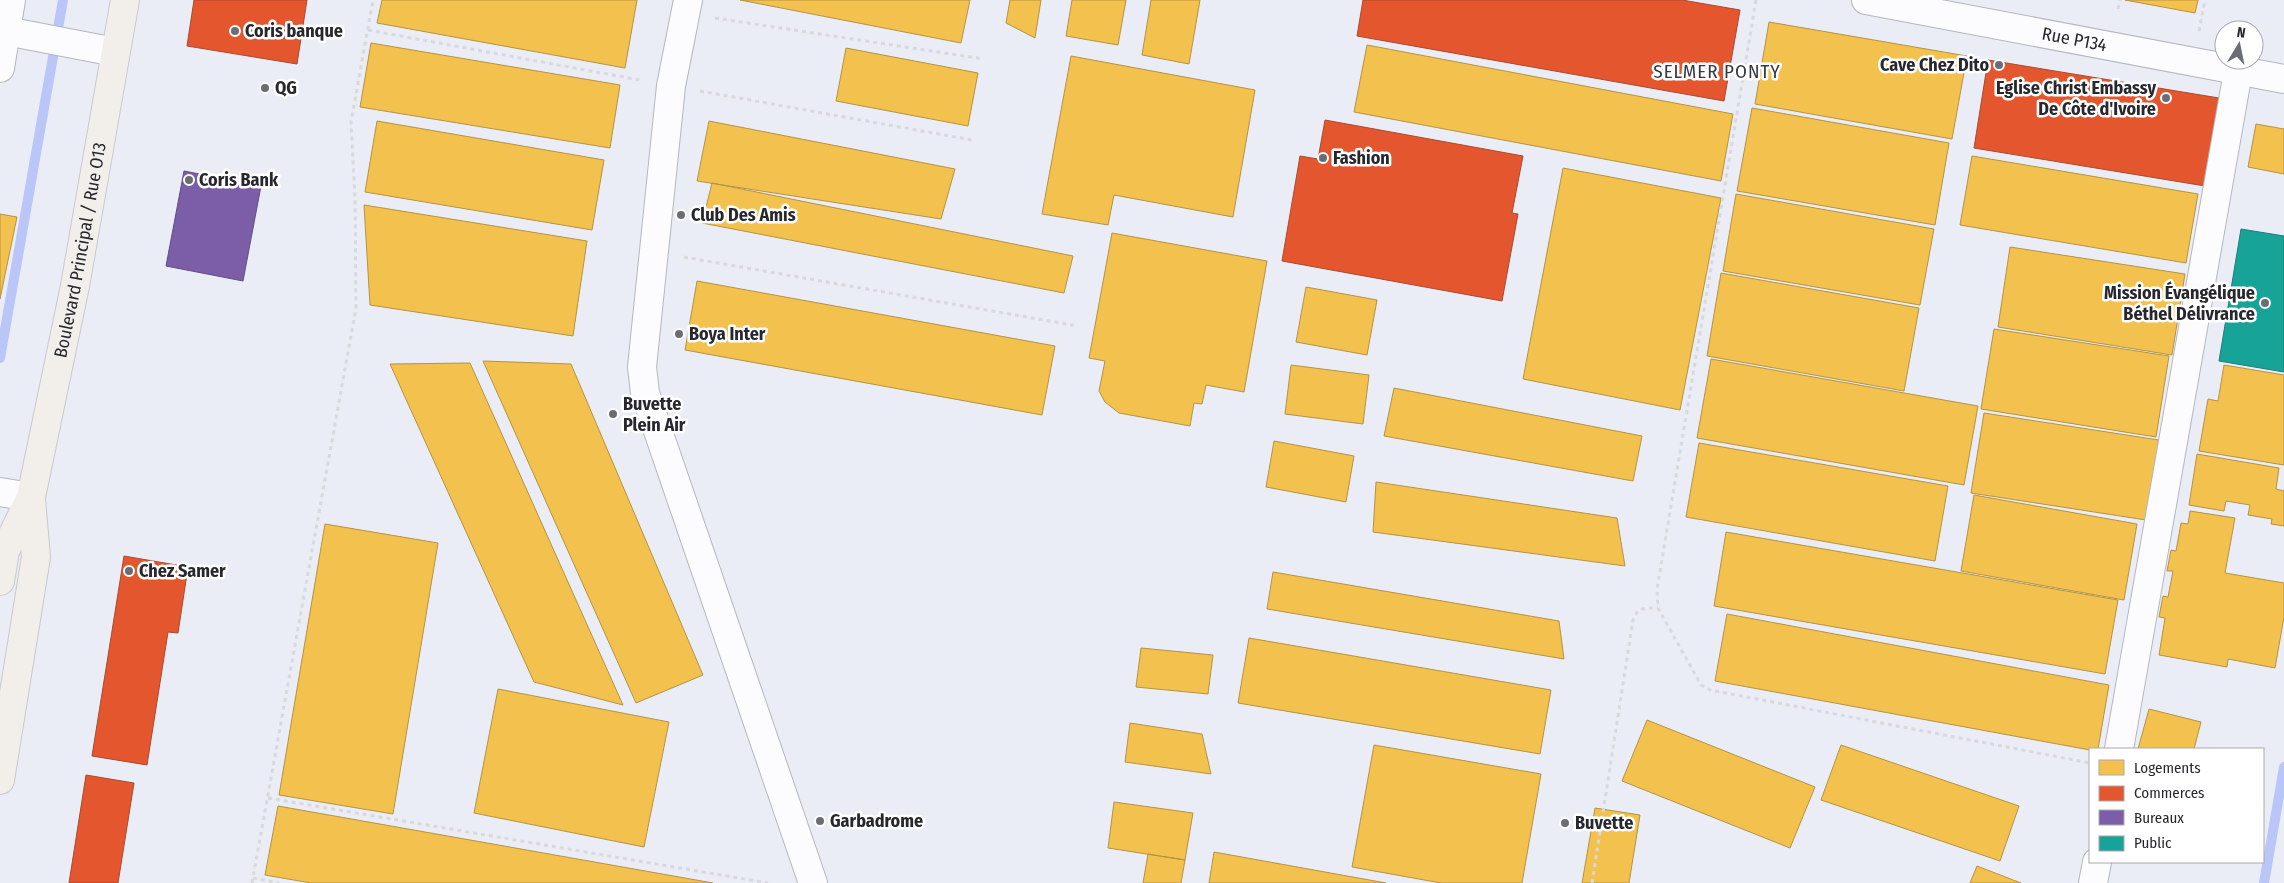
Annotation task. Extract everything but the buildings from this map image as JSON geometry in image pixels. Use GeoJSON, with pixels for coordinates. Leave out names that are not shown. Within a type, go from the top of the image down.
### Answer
{"type":"FeatureCollection","features":[{"type":"Feature","properties":{"kind":"main road","name":"Boulevard Principal / Rue O13"},"geometry":{"type":"LineString","coordinates":[[0,581],[5,551],[31,497],[75,286],[125,0]]}},
{"type":"Feature","properties":{"kind":"main road","name":"Boulevard Principal / Rue O13"},"geometry":{"type":"LineString","coordinates":[[0,780],[36,557],[31,497]]}},
{"type":"Feature","properties":{"kind":"street"},"geometry":{"type":"LineString","coordinates":[[0,68],[11,0]]}},
{"type":"Feature","properties":{"kind":"street","name":"Rue P134"},"geometry":{"type":"LineString","coordinates":[[1866,0],[2238,72],[2284,79]]}},
{"type":"Feature","properties":{"kind":"street"},"geometry":{"type":"LineString","coordinates":[[686,6],[671,86],[642,367],[645,393],[813,883]]}},
{"type":"Feature","properties":{"kind":"street"},"geometry":{"type":"LineString","coordinates":[[6,31],[115,52]]}},
{"type":"Feature","properties":{"kind":"street"},"geometry":{"type":"LineString","coordinates":[[2119,748],[2238,72]]}},
{"type":"Feature","properties":{"kind":"street"},"geometry":{"type":"LineString","coordinates":[[0,492],[31,497]]}},
{"type":"Feature","properties":{"kind":"street"},"geometry":{"type":"LineString","coordinates":[[2093,883],[2097,863]]}},
{"type":"Feature","properties":{"kind":"path"},"geometry":{"type":"LineString","coordinates":[[252,883],[356,308],[356,198],[352,122],[373,0]]}},
{"type":"Feature","properties":{"kind":"path"},"geometry":{"type":"LineString","coordinates":[[1756,0],[1657,589],[1658,608],[1701,685],[1710,690],[2089,762]]}},
{"type":"Feature","properties":{"kind":"path"},"geometry":{"type":"LineString","coordinates":[[2118,9],[2120,0]]}},
{"type":"Feature","properties":{"kind":"path"},"geometry":{"type":"LineString","coordinates":[[686,6],[984,59]]}},
{"type":"Feature","properties":{"kind":"path"},"geometry":{"type":"LineString","coordinates":[[654,252],[1078,326]]}},
{"type":"Feature","properties":{"kind":"path"},"geometry":{"type":"LineString","coordinates":[[1592,883],[1633,620],[1635,612],[1640,608],[1658,608]]}},
{"type":"Feature","properties":{"kind":"path"},"geometry":{"type":"LineString","coordinates":[[268,798],[768,883]]}},
{"type":"Feature","properties":{"kind":"path"},"geometry":{"type":"LineString","coordinates":[[253,878],[279,883]]}},
{"type":"Feature","properties":{"kind":"waterway"},"geometry":{"type":"LineString","coordinates":[[0,358],[63,0]]}},
{"type":"Feature","properties":{"kind":"waterway"},"geometry":{"type":"LineString","coordinates":[[2264,883],[2284,767]]}},
{"type":"Feature","properties":{"kind":"place","name":"Coris banque"},"geometry":{"type":"Point","coordinates":[235,31]}},
{"type":"Feature","properties":{"kind":"place","name":"Cave Chez Dito"},"geometry":{"type":"Point","coordinates":[1999,65]}},
{"type":"Feature","properties":{"kind":"place","name":"QG"},"geometry":{"type":"Point","coordinates":[265,88]}},
{"type":"Feature","properties":{"kind":"place","name":"Eglise Christ Embassy De Côte d'Ivoire"},"geometry":{"type":"Point","coordinates":[2166,98]}},
{"type":"Feature","properties":{"kind":"place","name":"Fashion"},"geometry":{"type":"Point","coordinates":[1323,158]}},
{"type":"Feature","properties":{"kind":"place","name":"Coris Bank"},"geometry":{"type":"Point","coordinates":[189,180]}},
{"type":"Feature","properties":{"kind":"place","name":"Club Des Amis"},"geometry":{"type":"Point","coordinates":[681,215]}},
{"type":"Feature","properties":{"kind":"place","name":"Mission Évangélique Béthel Délivrance"},"geometry":{"type":"Point","coordinates":[2265,303]}},
{"type":"Feature","properties":{"kind":"place","name":"Boya Inter"},"geometry":{"type":"Point","coordinates":[679,334]}},
{"type":"Feature","properties":{"kind":"place","name":"Buvette Plein Air"},"geometry":{"type":"Point","coordinates":[613,414]}},
{"type":"Feature","properties":{"kind":"place","name":"Chez Samer"},"geometry":{"type":"Point","coordinates":[129,571]}},
{"type":"Feature","properties":{"kind":"place","name":"Garbadrome"},"geometry":{"type":"Point","coordinates":[820,821]}},
{"type":"Feature","properties":{"kind":"place","name":"Buvette"},"geometry":{"type":"Point","coordinates":[1565,823]}},
{"type":"Feature","properties":{"kind":"district","name":"SELMER PONTY"},"geometry":{"type":"Point","coordinates":[1717,71]}}]}
